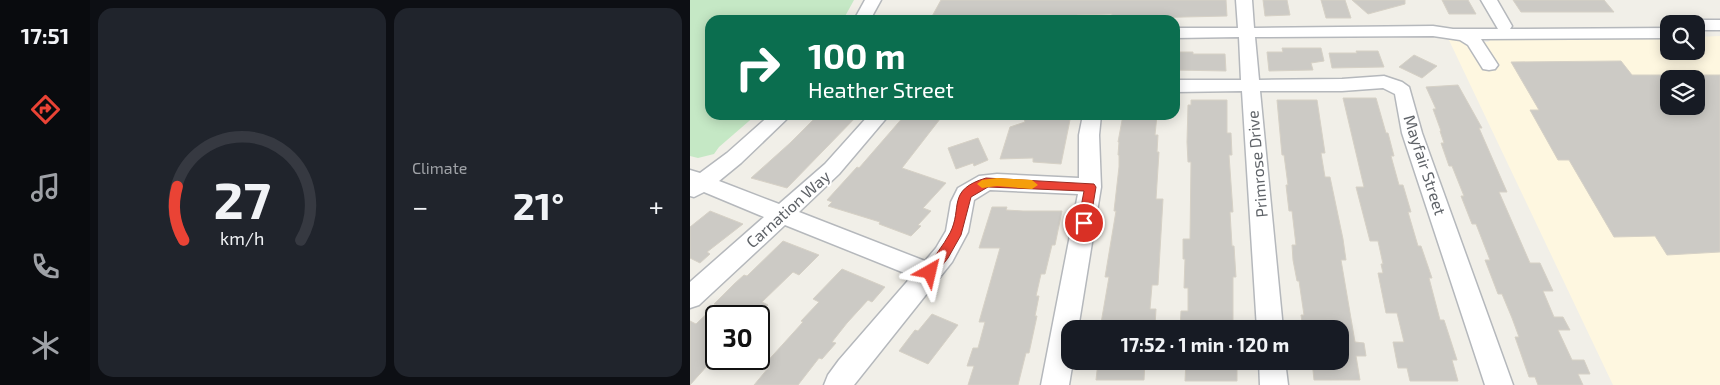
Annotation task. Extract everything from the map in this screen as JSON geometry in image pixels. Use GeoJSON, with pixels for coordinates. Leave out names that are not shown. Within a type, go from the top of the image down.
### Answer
{"type":"FeatureCollection","features":[{"type":"Feature","properties":{"kind":"street"},"geometry":{"type":"LineString","coordinates":[[865,15],[873,0]]}},
{"type":"Feature","properties":{"kind":"street","name":"Primrose Drive"},"geometry":{"type":"LineString","coordinates":[[1244,0],[1269,320]]}},
{"type":"Feature","properties":{"kind":"street"},"geometry":{"type":"LineString","coordinates":[[1488,0],[1505,30]]}},
{"type":"Feature","properties":{"kind":"street"},"geometry":{"type":"LineString","coordinates":[[1453,34],[1505,30],[1660,25]]}},
{"type":"Feature","properties":{"kind":"street"},"geometry":{"type":"LineString","coordinates":[[1705,25],[1720,25]]}},
{"type":"Feature","properties":{"kind":"street"},"geometry":{"type":"LineString","coordinates":[[1433,31],[1444,28],[1660,33]]}},
{"type":"Feature","properties":{"kind":"street"},"geometry":{"type":"LineString","coordinates":[[1180,33],[1433,31],[1468,36],[1476,41],[1489,65],[1486,40],[1505,30]]}},
{"type":"Feature","properties":{"kind":"street"},"geometry":{"type":"LineString","coordinates":[[1705,33],[1720,33]]}},
{"type":"Feature","properties":{"kind":"street","name":"Mayfair Street"},"geometry":{"type":"LineString","coordinates":[[1251,86],[1342,86],[1384,82],[1396,86],[1403,91],[1412,133],[1499,385]]}},
{"type":"Feature","properties":{"kind":"street"},"geometry":{"type":"LineString","coordinates":[[1180,86],[1251,86]]}},
{"type":"Feature","properties":{"kind":"street"},"geometry":{"type":"LineString","coordinates":[[694,184],[776,120]]}},
{"type":"Feature","properties":{"kind":"street","name":"Carnation Way"},"geometry":{"type":"LineString","coordinates":[[690,297],[832,169],[876,120]]}},
{"type":"Feature","properties":{"kind":"street"},"geometry":{"type":"LineString","coordinates":[[1056,385],[1090,187],[1089,134],[1091,120]]}},
{"type":"Feature","properties":{"kind":"street"},"geometry":{"type":"LineString","coordinates":[[838,385],[849,369],[944,255],[957,232],[962,202],[966,194],[986,182],[1090,187]]}},
{"type":"Feature","properties":{"kind":"street"},"geometry":{"type":"LineString","coordinates":[[694,184],[784,214],[930,272]]}},
{"type":"Feature","properties":{"kind":"street"},"geometry":{"type":"LineString","coordinates":[[1273,370],[1274,385]]}},
{"type":"Feature","properties":{"kind":"shaded area"},"geometry":{"type":"Polygon","coordinates":[[[1720,36],[1720,385],[1613,385],[1448,38],[1467,38],[1474,42],[1488,42],[1493,38],[1660,37],[1660,60],[1705,60],[1705,37],[1720,36]]]}},
{"type":"Feature","properties":{"kind":"green space"},"geometry":{"type":"Polygon","coordinates":[[[690,0],[854,0],[846,15],[705,15],[705,120],[750,120],[719,147],[714,154],[698,158],[690,156],[690,0]]]}},
{"type":"Feature","properties":{"kind":"building"},"geometry":{"type":"Polygon","coordinates":[[[941,0],[1226,0],[1227,16],[1180,17],[1180,15],[1112,14],[933,15],[941,0]]]}},
{"type":"Feature","properties":{"kind":"building"},"geometry":{"type":"Polygon","coordinates":[[[1263,0],[1287,0],[1290,15],[1265,16],[1263,0]]]}},
{"type":"Feature","properties":{"kind":"building"},"geometry":{"type":"Polygon","coordinates":[[[1321,0],[1345,0],[1351,18],[1326,18],[1321,0]]]}},
{"type":"Feature","properties":{"kind":"building"},"geometry":{"type":"Polygon","coordinates":[[[1352,0],[1405,0],[1405,4],[1368,14],[1352,0]]]}},
{"type":"Feature","properties":{"kind":"building"},"geometry":{"type":"Polygon","coordinates":[[[1442,0],[1468,0],[1476,14],[1449,14],[1442,0]]]}},
{"type":"Feature","properties":{"kind":"building"},"geometry":{"type":"Polygon","coordinates":[[[1513,0],[1604,0],[1614,12],[1521,12],[1513,0]]]}},
{"type":"Feature","properties":{"kind":"building"},"geometry":{"type":"Polygon","coordinates":[[[1282,48],[1321,48],[1324,61],[1311,63],[1313,70],[1269,71],[1267,52],[1283,52],[1282,48]]]}},
{"type":"Feature","properties":{"kind":"building"},"geometry":{"type":"Polygon","coordinates":[[[1356,51],[1378,51],[1384,67],[1332,68],[1329,53],[1357,53],[1356,51]]]}},
{"type":"Feature","properties":{"kind":"building"},"geometry":{"type":"Polygon","coordinates":[[[1180,52],[1225,54],[1226,71],[1180,70],[1180,52]]]}},
{"type":"Feature","properties":{"kind":"building"},"geometry":{"type":"Polygon","coordinates":[[[1414,55],[1437,66],[1422,78],[1399,67],[1414,55]]]}},
{"type":"Feature","properties":{"kind":"building"},"geometry":{"type":"Polygon","coordinates":[[[1621,61],[1632,75],[1660,75],[1660,115],[1705,115],[1705,75],[1720,75],[1720,252],[1667,255],[1655,236],[1614,237],[1569,160],[1558,160],[1530,110],[1539,110],[1511,62],[1621,61]]]}},
{"type":"Feature","properties":{"kind":"building"},"geometry":{"type":"Polygon","coordinates":[[[1458,85],[1482,128],[1479,128],[1507,192],[1499,192],[1530,263],[1540,263],[1553,291],[1543,291],[1554,317],[1563,317],[1570,330],[1558,330],[1572,360],[1584,360],[1590,374],[1578,374],[1583,385],[1538,385],[1535,377],[1529,377],[1515,337],[1519,337],[1512,318],[1502,294],[1498,294],[1485,260],[1490,260],[1476,224],[1472,224],[1461,196],[1464,196],[1452,166],[1449,166],[1441,143],[1444,143],[1441,131],[1433,109],[1436,109],[1426,87],[1458,85]]]}},
{"type":"Feature","properties":{"kind":"building"},"geometry":{"type":"Polygon","coordinates":[[[1343,98],[1376,98],[1386,133],[1388,133],[1394,156],[1391,156],[1399,185],[1403,185],[1411,212],[1408,212],[1418,246],[1421,246],[1432,278],[1429,278],[1440,320],[1444,320],[1457,360],[1452,360],[1458,381],[1410,381],[1407,368],[1398,368],[1393,342],[1404,342],[1397,313],[1386,313],[1378,273],[1383,273],[1381,264],[1383,264],[1378,241],[1370,241],[1356,187],[1364,187],[1343,98]]]}},
{"type":"Feature","properties":{"kind":"building"},"geometry":{"type":"Polygon","coordinates":[[[1191,100],[1227,100],[1227,133],[1231,133],[1232,155],[1229,155],[1233,212],[1230,212],[1236,277],[1233,277],[1233,320],[1180,320],[1181,311],[1188,311],[1188,288],[1184,288],[1185,259],[1183,259],[1183,239],[1190,239],[1191,162],[1188,162],[1187,142],[1188,105],[1191,105],[1191,100]]]}},
{"type":"Feature","properties":{"kind":"building"},"geometry":{"type":"Polygon","coordinates":[[[1277,100],[1317,100],[1325,153],[1321,153],[1325,177],[1330,177],[1343,239],[1346,260],[1341,260],[1355,342],[1364,343],[1366,356],[1356,356],[1360,380],[1314,380],[1313,370],[1349,370],[1349,320],[1302,320],[1301,315],[1304,315],[1299,281],[1297,281],[1293,260],[1292,245],[1296,245],[1292,211],[1289,211],[1286,185],[1288,185],[1284,155],[1282,155],[1277,100]]]}},
{"type":"Feature","properties":{"kind":"building"},"geometry":{"type":"Polygon","coordinates":[[[813,120],[853,120],[787,188],[751,178],[813,120]]]}},
{"type":"Feature","properties":{"kind":"building"},"geometry":{"type":"Polygon","coordinates":[[[901,120],[939,120],[902,168],[946,183],[923,208],[931,211],[918,225],[921,226],[911,236],[879,224],[880,222],[828,206],[832,202],[827,200],[857,167],[859,168],[901,120]]]}},
{"type":"Feature","properties":{"kind":"building"},"geometry":{"type":"Polygon","coordinates":[[[1024,120],[1070,120],[1061,164],[1033,162],[1033,158],[1000,159],[1010,127],[1025,122],[1024,120]]]}},
{"type":"Feature","properties":{"kind":"building"},"geometry":{"type":"Polygon","coordinates":[[[1122,120],[1156,120],[1155,135],[1158,135],[1157,152],[1159,152],[1156,199],[1163,199],[1158,285],[1152,285],[1150,309],[1156,309],[1155,320],[1102,320],[1109,277],[1105,277],[1116,211],[1114,211],[1119,167],[1119,142],[1122,120]]]}},
{"type":"Feature","properties":{"kind":"building"},"geometry":{"type":"Polygon","coordinates":[[[978,138],[988,160],[974,166],[973,163],[956,169],[948,148],[978,138]]]}},
{"type":"Feature","properties":{"kind":"building"},"geometry":{"type":"Polygon","coordinates":[[[992,207],[1007,207],[1006,210],[1023,211],[1062,211],[1055,245],[1052,245],[1045,274],[1041,274],[1036,296],[1039,296],[1035,316],[1037,316],[1029,353],[1026,353],[1018,385],[968,385],[974,366],[967,366],[973,348],[978,348],[985,322],[979,322],[1000,248],[979,248],[992,207]]]}},
{"type":"Feature","properties":{"kind":"building"},"geometry":{"type":"Polygon","coordinates":[[[710,211],[743,224],[707,252],[710,254],[700,263],[690,258],[690,227],[710,211]]]}},
{"type":"Feature","properties":{"kind":"building"},"geometry":{"type":"Polygon","coordinates":[[[783,241],[819,255],[799,275],[793,272],[762,302],[768,305],[714,304],[744,275],[747,276],[783,241]]]}},
{"type":"Feature","properties":{"kind":"building"},"geometry":{"type":"Polygon","coordinates":[[[842,269],[885,287],[872,302],[868,300],[847,323],[832,342],[836,343],[822,359],[819,358],[798,385],[754,385],[766,370],[770,370],[770,358],[819,302],[813,299],[842,269]]]}},
{"type":"Feature","properties":{"kind":"building"},"geometry":{"type":"Polygon","coordinates":[[[932,314],[958,325],[928,364],[899,351],[915,330],[918,331],[932,314]]]}},
{"type":"Feature","properties":{"kind":"building"},"geometry":{"type":"Polygon","coordinates":[[[705,315],[705,368],[690,385],[690,321],[696,324],[705,315]]]}},
{"type":"Feature","properties":{"kind":"building"},"geometry":{"type":"Polygon","coordinates":[[[1097,370],[1145,370],[1144,380],[1096,380],[1097,370]]]}},
{"type":"Feature","properties":{"kind":"building"},"geometry":{"type":"Polygon","coordinates":[[[1186,370],[1237,370],[1237,381],[1185,381],[1186,370]]]}},
{"type":"Feature","properties":{"kind":"slow traffic"},"geometry":{"type":"LineString","coordinates":[[982,184],[997,182],[1032,185]]}},
{"type":"Feature","properties":{"kind":"route"},"geometry":{"type":"LineString","coordinates":[[930,272],[944,255],[957,232],[962,202],[966,194],[986,182],[1090,187],[1084,223]]}}]}
